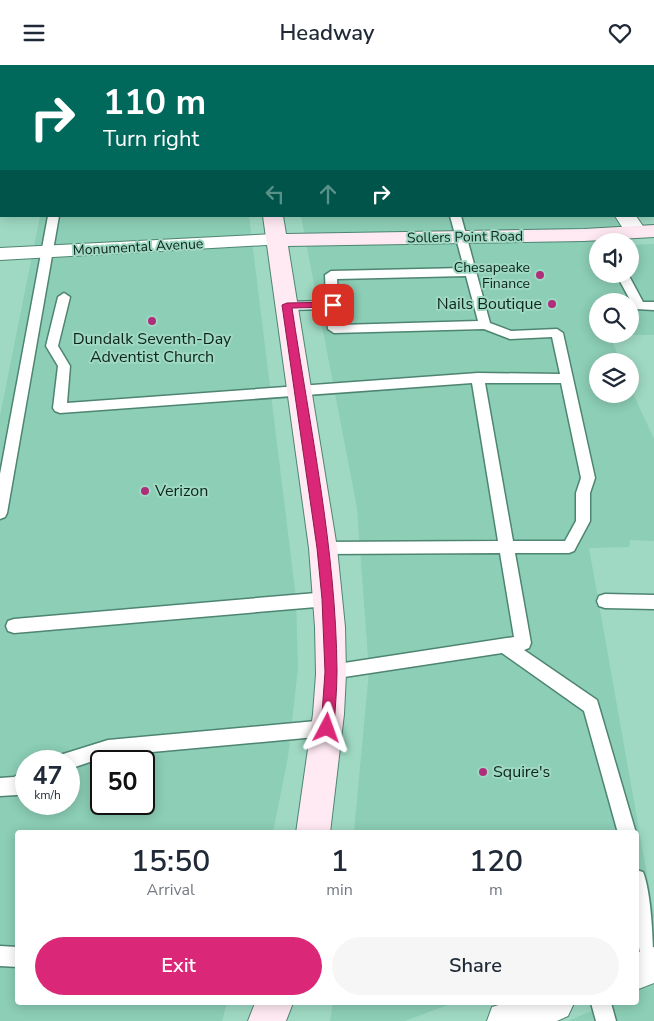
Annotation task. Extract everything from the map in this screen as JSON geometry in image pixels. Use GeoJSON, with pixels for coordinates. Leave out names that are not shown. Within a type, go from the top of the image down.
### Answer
{"type":"FeatureCollection","features":[{"type":"Feature","properties":{"kind":"main road","name":"Sollers Point Road"},"geometry":{"type":"LineString","coordinates":[[617,233],[638,227]]}},
{"type":"Feature","properties":{"kind":"main road","name":"Sollers Point Road"},"geometry":{"type":"LineString","coordinates":[[274,228],[460,237],[589,237]]}},
{"type":"Feature","properties":{"kind":"main road"},"geometry":{"type":"LineString","coordinates":[[274,228],[323,548],[328,599],[331,672],[327,728],[313,830]]}},
{"type":"Feature","properties":{"kind":"main road"},"geometry":{"type":"LineString","coordinates":[[267,1021],[273,1005]]}},
{"type":"Feature","properties":{"kind":"street","name":"Monumental Avenue"},"geometry":{"type":"LineString","coordinates":[[0,254],[48,251],[274,228]]}},
{"type":"Feature","properties":{"kind":"street"},"geometry":{"type":"LineString","coordinates":[[515,1019],[550,1005]]}},
{"type":"Feature","properties":{"kind":"lane"},"geometry":{"type":"LineString","coordinates":[[0,513],[54,217]]}},
{"type":"Feature","properties":{"kind":"lane"},"geometry":{"type":"LineString","coordinates":[[455,217],[485,325]]}},
{"type":"Feature","properties":{"kind":"lane"},"geometry":{"type":"LineString","coordinates":[[323,548],[569,547],[583,521],[583,493],[588,478],[557,333],[510,335],[485,325],[334,329],[331,275],[470,272]]}},
{"type":"Feature","properties":{"kind":"lane"},"geometry":{"type":"LineString","coordinates":[[627,283],[639,306],[654,306]]}},
{"type":"Feature","properties":{"kind":"lane"},"geometry":{"type":"LineString","coordinates":[[64,297],[52,346],[64,365],[60,408],[478,378],[567,379]]}},
{"type":"Feature","properties":{"kind":"lane"},"geometry":{"type":"LineString","coordinates":[[287,305],[333,305]]}},
{"type":"Feature","properties":{"kind":"lane"},"geometry":{"type":"LineString","coordinates":[[331,672],[523,643],[478,378]]}},
{"type":"Feature","properties":{"kind":"lane"},"geometry":{"type":"LineString","coordinates":[[14,626],[328,599]]}},
{"type":"Feature","properties":{"kind":"lane"},"geometry":{"type":"LineString","coordinates":[[605,601],[654,602]]}},
{"type":"Feature","properties":{"kind":"lane"},"geometry":{"type":"LineString","coordinates":[[505,646],[591,706],[626,830]]}},
{"type":"Feature","properties":{"kind":"lane"},"geometry":{"type":"LineString","coordinates":[[80,757],[108,748],[327,728]]}},
{"type":"Feature","properties":{"kind":"lane"},"geometry":{"type":"LineString","coordinates":[[0,787],[15,786]]}},
{"type":"Feature","properties":{"kind":"lane"},"geometry":{"type":"LineString","coordinates":[[639,901],[648,967]]}},
{"type":"Feature","properties":{"kind":"lane"},"geometry":{"type":"LineString","coordinates":[[0,955],[15,957]]}},
{"type":"Feature","properties":{"kind":"lane"},"geometry":{"type":"LineString","coordinates":[[602,1005],[606,1021]]}},
{"type":"Feature","properties":{"kind":"shaded area"},"geometry":{"type":"Polygon","coordinates":[[[40,217],[249,217],[296,598],[298,668],[288,757],[273,830],[15,830],[15,1005],[226,1005],[222,1021],[0,1021],[0,416],[40,217]]]}},
{"type":"Feature","properties":{"kind":"shaded area"},"geometry":{"type":"Polygon","coordinates":[[[301,217],[617,217],[626,233],[589,233],[589,283],[639,283],[639,245],[654,244],[654,335],[639,335],[639,293],[589,293],[589,343],[613,343],[617,353],[589,353],[589,403],[637,403],[654,439],[654,541],[630,540],[629,547],[589,548],[654,914],[654,925],[639,931],[639,830],[354,830],[369,671],[357,508],[301,217]]]}},
{"type":"Feature","properties":{"kind":"shaded area"},"geometry":{"type":"Polygon","coordinates":[[[654,984],[654,1021],[568,1021],[606,1005],[639,1005],[639,990],[654,984]]]}},
{"type":"Feature","properties":{"kind":"shaded area"},"geometry":{"type":"Polygon","coordinates":[[[333,1005],[448,1005],[405,1021],[330,1021],[333,1005]]]}},
{"type":"Feature","properties":{"kind":"place","name":"Chesapeake Finance"},"geometry":{"type":"Point","coordinates":[540,275]}},
{"type":"Feature","properties":{"kind":"place","name":"Nails Boutique"},"geometry":{"type":"Point","coordinates":[552,304]}},
{"type":"Feature","properties":{"kind":"place","name":"Dundalk Seventh-Day Adventist Church"},"geometry":{"type":"Point","coordinates":[152,321]}},
{"type":"Feature","properties":{"kind":"place","name":"Verizon"},"geometry":{"type":"Point","coordinates":[145,491]}},
{"type":"Feature","properties":{"kind":"place","name":"Squire's"},"geometry":{"type":"Point","coordinates":[483,772]}},
{"type":"Feature","properties":{"kind":"route"},"geometry":{"type":"LineString","coordinates":[[327,728],[331,672],[328,599],[323,548],[287,305],[333,305]]}}]}
